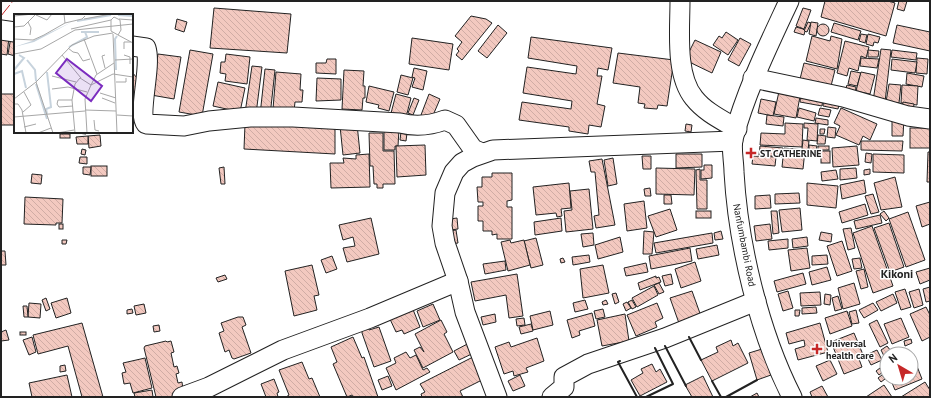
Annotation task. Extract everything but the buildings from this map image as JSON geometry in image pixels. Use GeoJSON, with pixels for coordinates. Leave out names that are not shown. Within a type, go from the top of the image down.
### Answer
{"type":"FeatureCollection","features":[{"type":"Feature","properties":{"kind":"street"},"geometry":{"type":"LineString","coordinates":[[680,1],[681,69],[687,85],[693,97],[735,135]]}},
{"type":"Feature","properties":{"kind":"street","name":"Nanfumbambi Road"},"geometry":{"type":"LineString","coordinates":[[789,1],[753,78],[735,135],[736,208],[756,301],[781,374],[792,397]]}},
{"type":"Feature","properties":{"kind":"street"},"geometry":{"type":"LineString","coordinates":[[1,30],[14,32]]}},
{"type":"Feature","properties":{"kind":"street"},"geometry":{"type":"LineString","coordinates":[[133,46],[146,48],[148,55],[148,72],[142,116],[142,120],[146,124],[184,126],[234,118],[293,117],[400,123],[415,127],[433,124],[444,120],[456,125],[473,149],[482,153]]}},
{"type":"Feature","properties":{"kind":"street"},"geometry":{"type":"LineString","coordinates":[[753,78],[843,96],[908,116],[930,119]]}},
{"type":"Feature","properties":{"kind":"street"},"geometry":{"type":"LineString","coordinates":[[497,397],[465,312],[458,281],[445,243],[442,226],[445,193],[448,181],[462,163],[482,153],[493,150],[735,135]]}},
{"type":"Feature","properties":{"kind":"street"},"geometry":{"type":"LineString","coordinates":[[182,397],[209,388],[283,350],[370,318],[458,281]]}},
{"type":"Feature","properties":{"kind":"street"},"geometry":{"type":"LineString","coordinates":[[552,397],[564,387],[564,377],[588,364],[665,338],[756,301]]}},
{"type":"Feature","properties":{"kind":"wall"},"geometry":{"type":"LineString","coordinates":[[689,337],[701,360]]}},
{"type":"Feature","properties":{"kind":"wall"},"geometry":{"type":"LineString","coordinates":[[665,346],[686,386]]}},
{"type":"Feature","properties":{"kind":"wall"},"geometry":{"type":"LineString","coordinates":[[646,397],[673,384],[655,348]]}},
{"type":"Feature","properties":{"kind":"wall"},"geometry":{"type":"LineString","coordinates":[[620,361],[618,362],[637,397]]}},
{"type":"Feature","properties":{"kind":"wall"},"geometry":{"type":"LineString","coordinates":[[726,397],[757,380]]}},
{"type":"Feature","properties":{"kind":"wall"},"geometry":{"type":"LineString","coordinates":[[712,381],[721,397]]}},
{"type":"Feature","properties":{"kind":"power"},"geometry":{"type":"LineString","coordinates":[[1,16],[13,1]]}},
{"type":"Feature","properties":{"kind":"place","name":"ST CATHERINE"},"geometry":{"type":"Point","coordinates":[751,153]}},
{"type":"Feature","properties":{"kind":"place","name":"Universal health care"},"geometry":{"type":"Point","coordinates":[817,349]}},
{"type":"Feature","properties":{"kind":"district","name":"Kikoni"},"geometry":{"type":"Point","coordinates":[897,274]}}]}
